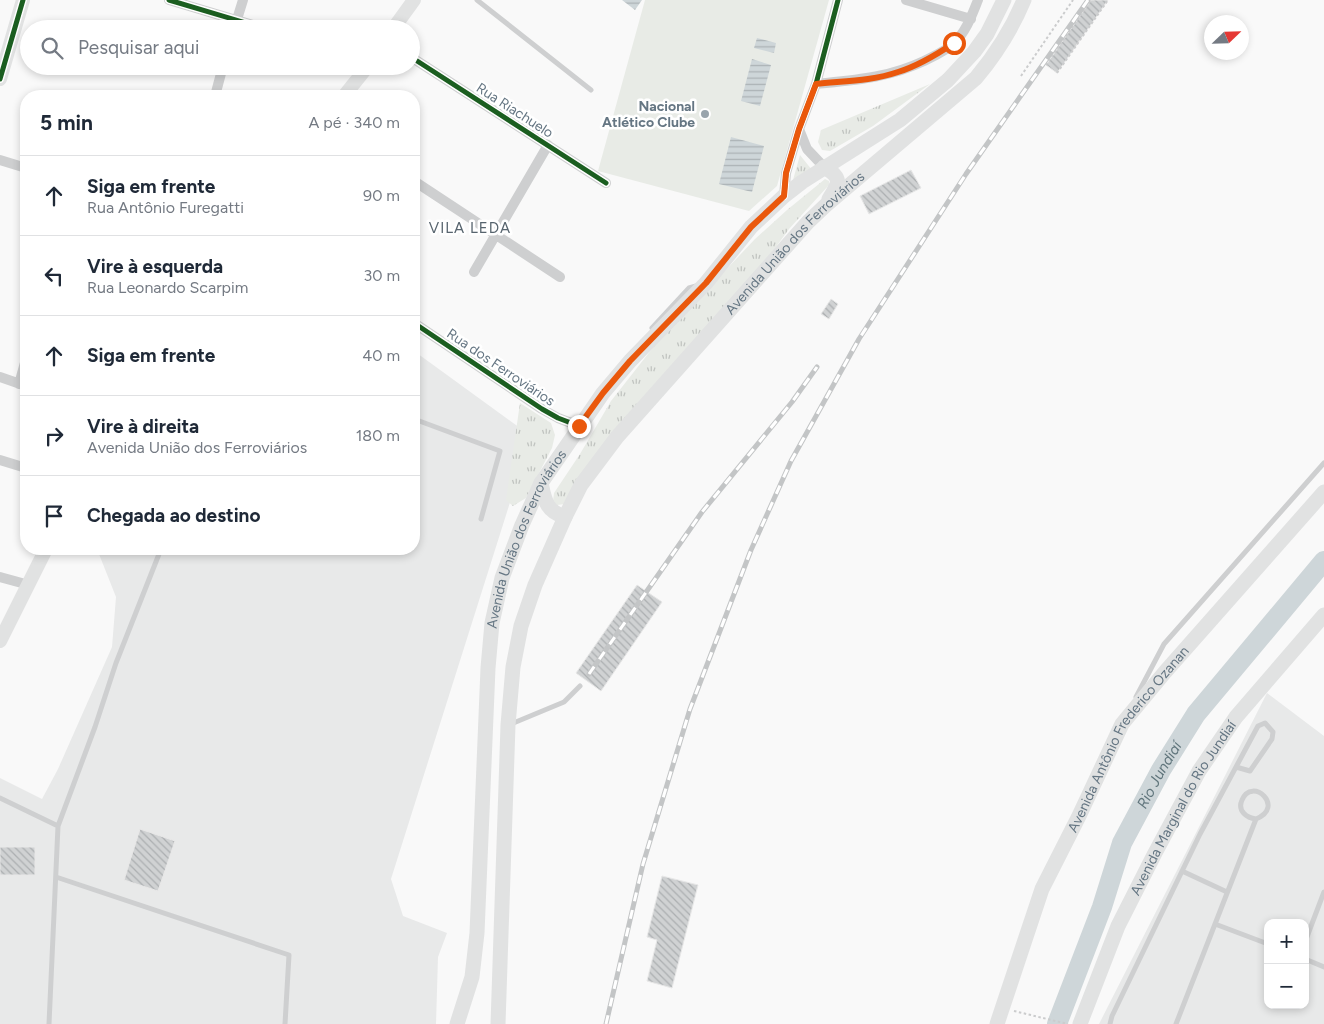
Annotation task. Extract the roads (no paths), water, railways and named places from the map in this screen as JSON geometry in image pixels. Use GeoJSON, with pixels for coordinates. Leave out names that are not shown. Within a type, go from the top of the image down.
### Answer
{"type":"FeatureCollection","features":[{"type":"Feature","properties":{"kind":"main road"},"geometry":{"type":"LineString","coordinates":[[0,80],[23,0]]}},
{"type":"Feature","properties":{"kind":"main road"},"geometry":{"type":"LineString","coordinates":[[400,20],[414,0]]}},
{"type":"Feature","properties":{"kind":"main road","name":"Avenida União dos Ferroviários"},"geometry":{"type":"LineString","coordinates":[[457,1024],[472,977],[477,934],[488,668],[492,623],[502,578],[522,525],[541,483],[603,393],[706,283],[751,227],[784,196],[900,120],[948,80],[974,52],[987,34],[1004,0]]}},
{"type":"Feature","properties":{"kind":"main road","name":"Avenida União dos Ferroviários"},"geometry":{"type":"LineString","coordinates":[[498,1024],[508,725],[513,667],[521,626],[535,585],[581,485],[617,437],[762,273],[826,205],[976,78],[1004,41],[1024,0]]}},
{"type":"Feature","properties":{"kind":"main road"},"geometry":{"type":"LineString","coordinates":[[349,90],[361,75]]}},
{"type":"Feature","properties":{"kind":"main road"},"geometry":{"type":"LineString","coordinates":[[824,168],[835,175],[838,184],[826,205]]}},
{"type":"Feature","properties":{"kind":"main road"},"geometry":{"type":"LineString","coordinates":[[541,483],[547,506],[552,511],[565,517]]}},
{"type":"Feature","properties":{"kind":"main road","name":"Avenida Antônio Frederico Ozanan"},"geometry":{"type":"LineString","coordinates":[[997,1024],[1042,888],[1079,816],[1122,724],[1165,672],[1324,492]]}},
{"type":"Feature","properties":{"kind":"main road"},"geometry":{"type":"LineString","coordinates":[[0,641],[43,555]]}},
{"type":"Feature","properties":{"kind":"main road","name":"Avenida Marginal do Rio Jundiaí"},"geometry":{"type":"LineString","coordinates":[[1080,1024],[1118,926],[1199,771],[1236,717],[1324,614]]}},
{"type":"Feature","properties":{"kind":"street"},"geometry":{"type":"LineString","coordinates":[[169,0],[224,20]]}},
{"type":"Feature","properties":{"kind":"street"},"geometry":{"type":"LineString","coordinates":[[236,20],[242,0]]}},
{"type":"Feature","properties":{"kind":"street"},"geometry":{"type":"LineString","coordinates":[[784,196],[786,173],[799,129],[816,84],[838,0]]}},
{"type":"Feature","properties":{"kind":"street"},"geometry":{"type":"LineString","coordinates":[[906,0],[971,19]]}},
{"type":"Feature","properties":{"kind":"street"},"geometry":{"type":"LineString","coordinates":[[816,84],[878,77],[898,72],[936,55],[954,43],[971,19],[978,0]]}},
{"type":"Feature","properties":{"kind":"street","name":"Rua Riachuelo"},"geometry":{"type":"LineString","coordinates":[[420,63],[606,184]]}},
{"type":"Feature","properties":{"kind":"street"},"geometry":{"type":"LineString","coordinates":[[217,90],[221,75]]}},
{"type":"Feature","properties":{"kind":"street"},"geometry":{"type":"LineString","coordinates":[[799,129],[807,149],[824,168]]}},
{"type":"Feature","properties":{"kind":"street"},"geometry":{"type":"LineString","coordinates":[[474,272],[548,145]]}},
{"type":"Feature","properties":{"kind":"street"},"geometry":{"type":"LineString","coordinates":[[0,160],[20,166]]}},
{"type":"Feature","properties":{"kind":"street"},"geometry":{"type":"LineString","coordinates":[[420,185],[560,277]]}},
{"type":"Feature","properties":{"kind":"street","name":"Rua dos Ferroviários"},"geometry":{"type":"LineString","coordinates":[[420,327],[542,409],[579,426]]}},
{"type":"Feature","properties":{"kind":"street"},"geometry":{"type":"LineString","coordinates":[[0,377],[20,384]]}},
{"type":"Feature","properties":{"kind":"street"},"geometry":{"type":"LineString","coordinates":[[0,460],[20,466]]}},
{"type":"Feature","properties":{"kind":"street"},"geometry":{"type":"LineString","coordinates":[[0,577],[29,585]]}},
{"type":"Feature","properties":{"kind":"lane"},"geometry":{"type":"LineString","coordinates":[[477,0],[591,90]]}},
{"type":"Feature","properties":{"kind":"lane"},"geometry":{"type":"LineString","coordinates":[[420,421],[500,451],[481,519]]}},
{"type":"Feature","properties":{"kind":"lane"},"geometry":{"type":"LineString","coordinates":[[1122,724],[1164,644],[1324,463]]}},
{"type":"Feature","properties":{"kind":"lane"},"geometry":{"type":"LineString","coordinates":[[49,1024],[58,826],[116,664],[159,555]]}},
{"type":"Feature","properties":{"kind":"lane"},"geometry":{"type":"LineString","coordinates":[[508,725],[564,702],[580,686]]}},
{"type":"Feature","properties":{"kind":"lane"},"geometry":{"type":"LineString","coordinates":[[1110,1024],[1112,1016],[1200,834],[1258,726],[1264,723],[1273,732],[1272,739],[1250,771],[1236,767]]}},
{"type":"Feature","properties":{"kind":"lane"},"geometry":{"type":"LineString","coordinates":[[1252,792],[1258,792],[1267,800],[1266,812],[1262,817],[1256,819],[1245,815],[1241,810],[1240,804],[1246,794],[1252,792]]}},
{"type":"Feature","properties":{"kind":"lane"},"geometry":{"type":"LineString","coordinates":[[0,798],[58,826]]}},
{"type":"Feature","properties":{"kind":"lane"},"geometry":{"type":"LineString","coordinates":[[1176,1024],[1256,819]]}},
{"type":"Feature","properties":{"kind":"lane"},"geometry":{"type":"LineString","coordinates":[[1182,871],[1228,892]]}},
{"type":"Feature","properties":{"kind":"lane"},"geometry":{"type":"LineString","coordinates":[[56,877],[289,955],[285,1024]]}},
{"type":"Feature","properties":{"kind":"lane"},"geometry":{"type":"LineString","coordinates":[[1309,931],[1324,892]]}},
{"type":"Feature","properties":{"kind":"lane"},"geometry":{"type":"LineString","coordinates":[[1215,924],[1264,942]]}},
{"type":"Feature","properties":{"kind":"lane"},"geometry":{"type":"LineString","coordinates":[[1309,961],[1324,967]]}},
{"type":"Feature","properties":{"kind":"waterway","name":"Rio Jundiaí"},"geometry":{"type":"LineString","coordinates":[[1057,1024],[1102,907],[1122,843],[1161,770],[1196,714],[1324,561]]}},
{"type":"Feature","properties":{"kind":"railway"},"geometry":{"type":"LineString","coordinates":[[606,1024],[643,864],[690,709],[751,550],[791,461],[859,339],[966,174],[1088,0]]}},
{"type":"Feature","properties":{"kind":"railway"},"geometry":{"type":"LineString","coordinates":[[589,674],[702,512],[792,402],[817,367]]}},
{"type":"Feature","properties":{"kind":"place","name":"Nacional Atlético Clube"},"geometry":{"type":"Point","coordinates":[705,114]}},
{"type":"Feature","properties":{"kind":"district","name":"VILA LEDA"},"geometry":{"type":"Point","coordinates":[470,228]}}]}
